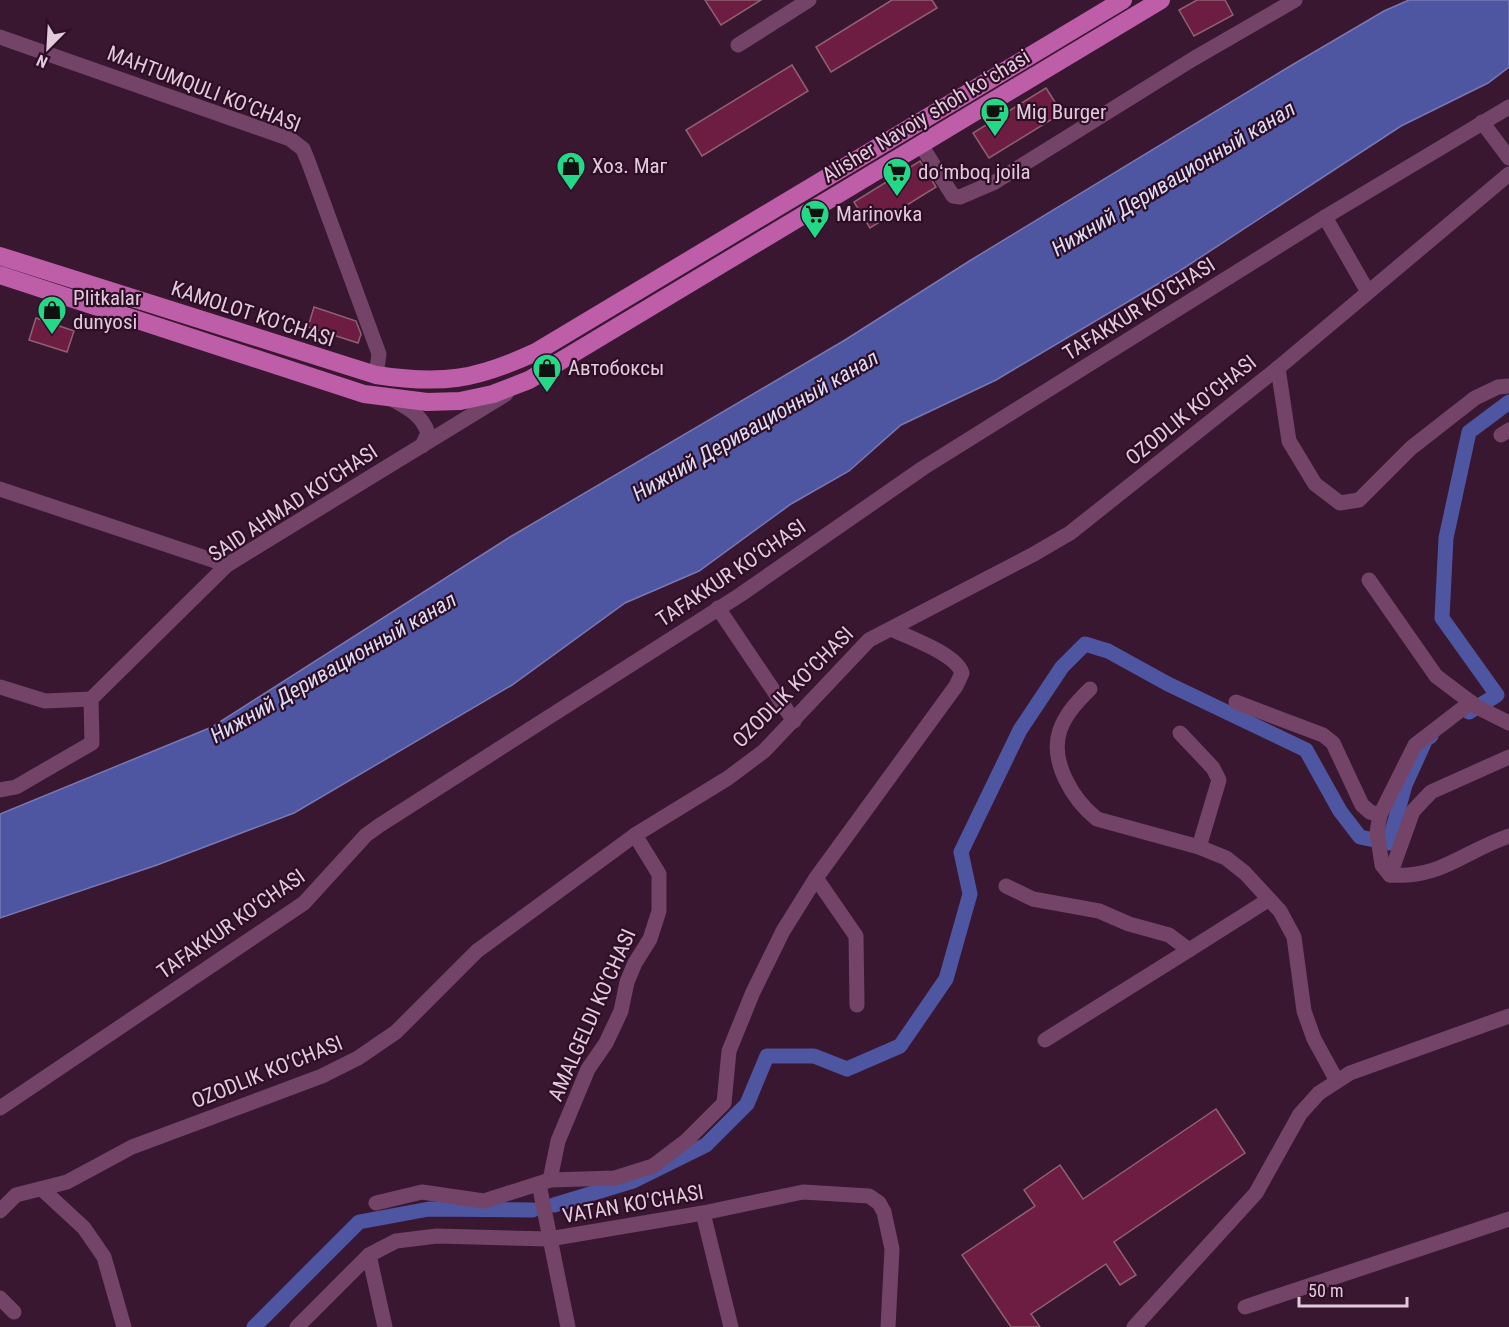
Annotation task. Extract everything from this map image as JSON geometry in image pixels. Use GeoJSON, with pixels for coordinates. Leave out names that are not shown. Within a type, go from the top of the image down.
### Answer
{"type":"FeatureCollection","features":[{"type":"Feature","properties":{"kind":"main road","name":"Alisher Navoiy shoh koʻchasi"},"geometry":{"type":"LineString","coordinates":[[498,369],[536,352],[1123,0]]}},
{"type":"Feature","properties":{"kind":"main road","name":"Alisher Navoiy shoh koʻchasi"},"geometry":{"type":"LineString","coordinates":[[0,275],[364,394],[392,399],[460,401],[493,393],[529,380],[1161,0]]}},
{"type":"Feature","properties":{"kind":"main road"},"geometry":{"type":"LineString","coordinates":[[970,92],[980,109]]}},
{"type":"Feature","properties":{"kind":"main road","name":"KAMOLOT KO‘CHASI"},"geometry":{"type":"LineString","coordinates":[[0,256],[376,375],[423,381],[454,380],[498,369]]}},
{"type":"Feature","properties":{"kind":"street"},"geometry":{"type":"LineString","coordinates":[[738,45],[809,0]]}},
{"type":"Feature","properties":{"kind":"street"},"geometry":{"type":"LineString","coordinates":[[921,145],[953,196],[960,197],[995,182],[1193,59],[1295,0]]}},
{"type":"Feature","properties":{"kind":"street","name":"MAHTUMQULI KO‘CHASI"},"geometry":{"type":"LineString","coordinates":[[0,37],[290,139],[298,144],[308,161],[379,354],[376,375]]}},
{"type":"Feature","properties":{"kind":"street","name":"TAFAKKUR KO‘CHASI"},"geometry":{"type":"LineString","coordinates":[[0,1108],[304,903],[366,835],[380,825],[718,608],[923,468],[1325,217],[1509,107]]}},
{"type":"Feature","properties":{"kind":"street"},"geometry":{"type":"LineString","coordinates":[[1482,122],[1509,158]]}},
{"type":"Feature","properties":{"kind":"street","name":"OZODLIK KO‘CHASI"},"geometry":{"type":"LineString","coordinates":[[0,1211],[16,1195],[43,1190],[67,1182],[132,1147],[322,1076],[358,1058],[396,1032],[477,951],[635,836],[737,771],[764,751],[869,640],[1034,554],[1070,532],[1278,368],[1443,232],[1509,174]]}},
{"type":"Feature","properties":{"kind":"street"},"geometry":{"type":"LineString","coordinates":[[1325,217],[1368,292]]}},
{"type":"Feature","properties":{"kind":"street"},"geometry":{"type":"LineString","coordinates":[[1278,368],[1289,441],[1315,484],[1340,503],[1359,500],[1412,448],[1475,398],[1498,387],[1509,386]]}},
{"type":"Feature","properties":{"kind":"street","name":"SAID AHMAD KO‘CHASI"},"geometry":{"type":"LineString","coordinates":[[91,699],[226,565],[529,380]]}},
{"type":"Feature","properties":{"kind":"street"},"geometry":{"type":"LineString","coordinates":[[392,399],[411,409],[425,422],[428,433],[422,446]]}},
{"type":"Feature","properties":{"kind":"street"},"geometry":{"type":"LineString","coordinates":[[0,489],[226,565]]}},
{"type":"Feature","properties":{"kind":"street"},"geometry":{"type":"LineString","coordinates":[[1369,580],[1426,664],[1471,702],[1509,723]]}},
{"type":"Feature","properties":{"kind":"street"},"geometry":{"type":"LineString","coordinates":[[718,608],[794,721]]}},
{"type":"Feature","properties":{"kind":"street"},"geometry":{"type":"LineString","coordinates":[[376,1203],[422,1192],[484,1201],[545,1182],[615,1179],[638,1173],[663,1159],[720,1109],[726,1094],[726,1062],[745,1011],[783,931],[816,878],[956,686],[962,673],[960,666],[941,653],[891,629]]}},
{"type":"Feature","properties":{"kind":"street"},"geometry":{"type":"LineString","coordinates":[[0,687],[45,701],[91,699],[92,743],[16,787],[0,790]]}},
{"type":"Feature","properties":{"kind":"street"},"geometry":{"type":"LineString","coordinates":[[1090,689],[1070,711],[1059,733],[1058,755],[1073,792],[1097,819],[1199,847],[1226,858],[1245,873],[1288,922],[1293,937],[1304,1011],[1314,1040],[1337,1081]]}},
{"type":"Feature","properties":{"kind":"street"},"geometry":{"type":"LineString","coordinates":[[1236,702],[1323,735],[1333,743],[1362,805],[1370,812],[1380,815]]}},
{"type":"Feature","properties":{"kind":"street"},"geometry":{"type":"LineString","coordinates":[[1471,702],[1415,745],[1380,815],[1379,839],[1382,865],[1390,875],[1407,877],[1431,873],[1509,836]]}},
{"type":"Feature","properties":{"kind":"street"},"geometry":{"type":"LineString","coordinates":[[1180,733],[1214,768],[1219,780],[1199,847]]}},
{"type":"Feature","properties":{"kind":"street"},"geometry":{"type":"LineString","coordinates":[[1390,875],[1413,811],[1431,792],[1509,757]]}},
{"type":"Feature","properties":{"kind":"street","name":"AMALGELDI KO‘CHASI"},"geometry":{"type":"LineString","coordinates":[[545,1182],[558,1141],[588,1069],[606,1043],[621,1011],[627,982],[635,963],[650,939],[659,911],[659,874],[635,836]]}},
{"type":"Feature","properties":{"kind":"street"},"geometry":{"type":"LineString","coordinates":[[816,878],[856,936],[857,1005]]}},
{"type":"Feature","properties":{"kind":"street"},"geometry":{"type":"LineString","coordinates":[[1006,886],[1033,899],[1099,911],[1129,924],[1169,935],[1189,950]]}},
{"type":"Feature","properties":{"kind":"street"},"geometry":{"type":"LineString","coordinates":[[1045,1040],[1268,900]]}},
{"type":"Feature","properties":{"kind":"street"},"geometry":{"type":"LineString","coordinates":[[1134,1327],[1256,1193],[1309,1101],[1350,1073],[1509,1016]]}},
{"type":"Feature","properties":{"kind":"street"},"geometry":{"type":"LineString","coordinates":[[545,1182],[549,1239],[568,1327]]}},
{"type":"Feature","properties":{"kind":"street"},"geometry":{"type":"LineString","coordinates":[[43,1190],[84,1228],[104,1257],[124,1327]]}},
{"type":"Feature","properties":{"kind":"street","name":"VATAN KO'CHASI"},"geometry":{"type":"LineString","coordinates":[[297,1327],[369,1255],[396,1241],[429,1236],[549,1239],[703,1213],[803,1192],[869,1196],[879,1203],[884,1212],[892,1249],[888,1327]]}},
{"type":"Feature","properties":{"kind":"street"},"geometry":{"type":"LineString","coordinates":[[703,1213],[730,1327]]}},
{"type":"Feature","properties":{"kind":"street"},"geometry":{"type":"LineString","coordinates":[[1245,1307],[1509,1219]]}},
{"type":"Feature","properties":{"kind":"street"},"geometry":{"type":"LineString","coordinates":[[369,1255],[385,1327]]}},
{"type":"Feature","properties":{"kind":"street"},"geometry":{"type":"LineString","coordinates":[[0,1298],[14,1312]]}},
{"type":"Feature","properties":{"kind":"water","name":"Нижний Деривационный канал"},"geometry":{"type":"Polygon","coordinates":[[[1409,0],[1509,0],[1509,67],[1488,83],[1401,126],[1178,272],[996,380],[901,425],[849,471],[791,504],[699,571],[625,603],[512,685],[294,813],[157,865],[0,918],[0,814],[212,727],[510,537],[845,340],[971,260],[1287,68],[1384,11],[1409,0]]]}},
{"type":"Feature","properties":{"kind":"building"},"geometry":{"type":"Polygon","coordinates":[[[705,0],[761,0],[721,25],[705,0]]]}},
{"type":"Feature","properties":{"kind":"building"},"geometry":{"type":"Polygon","coordinates":[[[892,0],[932,0],[937,8],[831,72],[816,47],[892,0]]]}},
{"type":"Feature","properties":{"kind":"building"},"geometry":{"type":"Polygon","coordinates":[[[1197,0],[1225,0],[1233,15],[1194,36],[1179,10],[1197,0]]]}},
{"type":"Feature","properties":{"kind":"building"},"geometry":{"type":"Polygon","coordinates":[[[792,65],[808,91],[702,156],[686,130],[792,65]]]}},
{"type":"Feature","properties":{"kind":"building"},"geometry":{"type":"Polygon","coordinates":[[[1046,88],[1062,113],[989,158],[973,133],[1046,88]]]}},
{"type":"Feature","properties":{"kind":"building"},"geometry":{"type":"Polygon","coordinates":[[[920,161],[936,187],[870,228],[854,202],[920,161]]]}},
{"type":"Feature","properties":{"kind":"building"},"geometry":{"type":"Polygon","coordinates":[[[314,307],[356,321],[361,334],[358,343],[308,327],[314,307]]]}},
{"type":"Feature","properties":{"kind":"building","name":"Plitkalar dunyosi"},"geometry":{"type":"Polygon","coordinates":[[[36,318],[74,331],[67,352],[29,340],[36,318]]]}},
{"type":"Feature","properties":{"kind":"building"},"geometry":{"type":"Polygon","coordinates":[[[1216,1109],[1245,1153],[1114,1242],[1136,1275],[1120,1285],[1106,1264],[1031,1314],[1040,1327],[1011,1327],[962,1255],[1035,1206],[1024,1190],[1060,1165],[1083,1199],[1216,1109]]]}},
{"type":"Feature","properties":{"kind":"waterway"},"geometry":{"type":"LineString","coordinates":[[1469,712],[1497,695],[1442,618],[1446,538],[1469,432],[1509,402]]}},
{"type":"Feature","properties":{"kind":"waterway"},"geometry":{"type":"LineString","coordinates":[[554,1205],[633,1181],[706,1145],[747,1104],[767,1056],[814,1056],[847,1069],[900,1046],[946,979],[970,894],[961,852],[1020,730],[1062,667],[1085,644],[1108,651],[1168,684],[1306,750],[1340,811],[1360,837],[1389,843],[1405,785],[1426,739],[1431,736]]}},
{"type":"Feature","properties":{"kind":"waterway"},"geometry":{"type":"LineString","coordinates":[[254,1327],[359,1222],[429,1209],[533,1210]]}},
{"type":"Feature","properties":{"kind":"place","name":"Mig Burger"},"geometry":{"type":"Point","coordinates":[995,138]}},
{"type":"Feature","properties":{"kind":"place","name":"Хоз. Маг"},"geometry":{"type":"Point","coordinates":[571,192]}},
{"type":"Feature","properties":{"kind":"place","name":"doʻmboq joila"},"geometry":{"type":"Point","coordinates":[897,198]}},
{"type":"Feature","properties":{"kind":"place","name":"Marinovka"},"geometry":{"type":"Point","coordinates":[815,240]}},
{"type":"Feature","properties":{"kind":"place","name":"Plitkalar dunyosi"},"geometry":{"type":"Point","coordinates":[52,336]}},
{"type":"Feature","properties":{"kind":"place","name":"Автобоксы"},"geometry":{"type":"Point","coordinates":[547,394]}}]}
